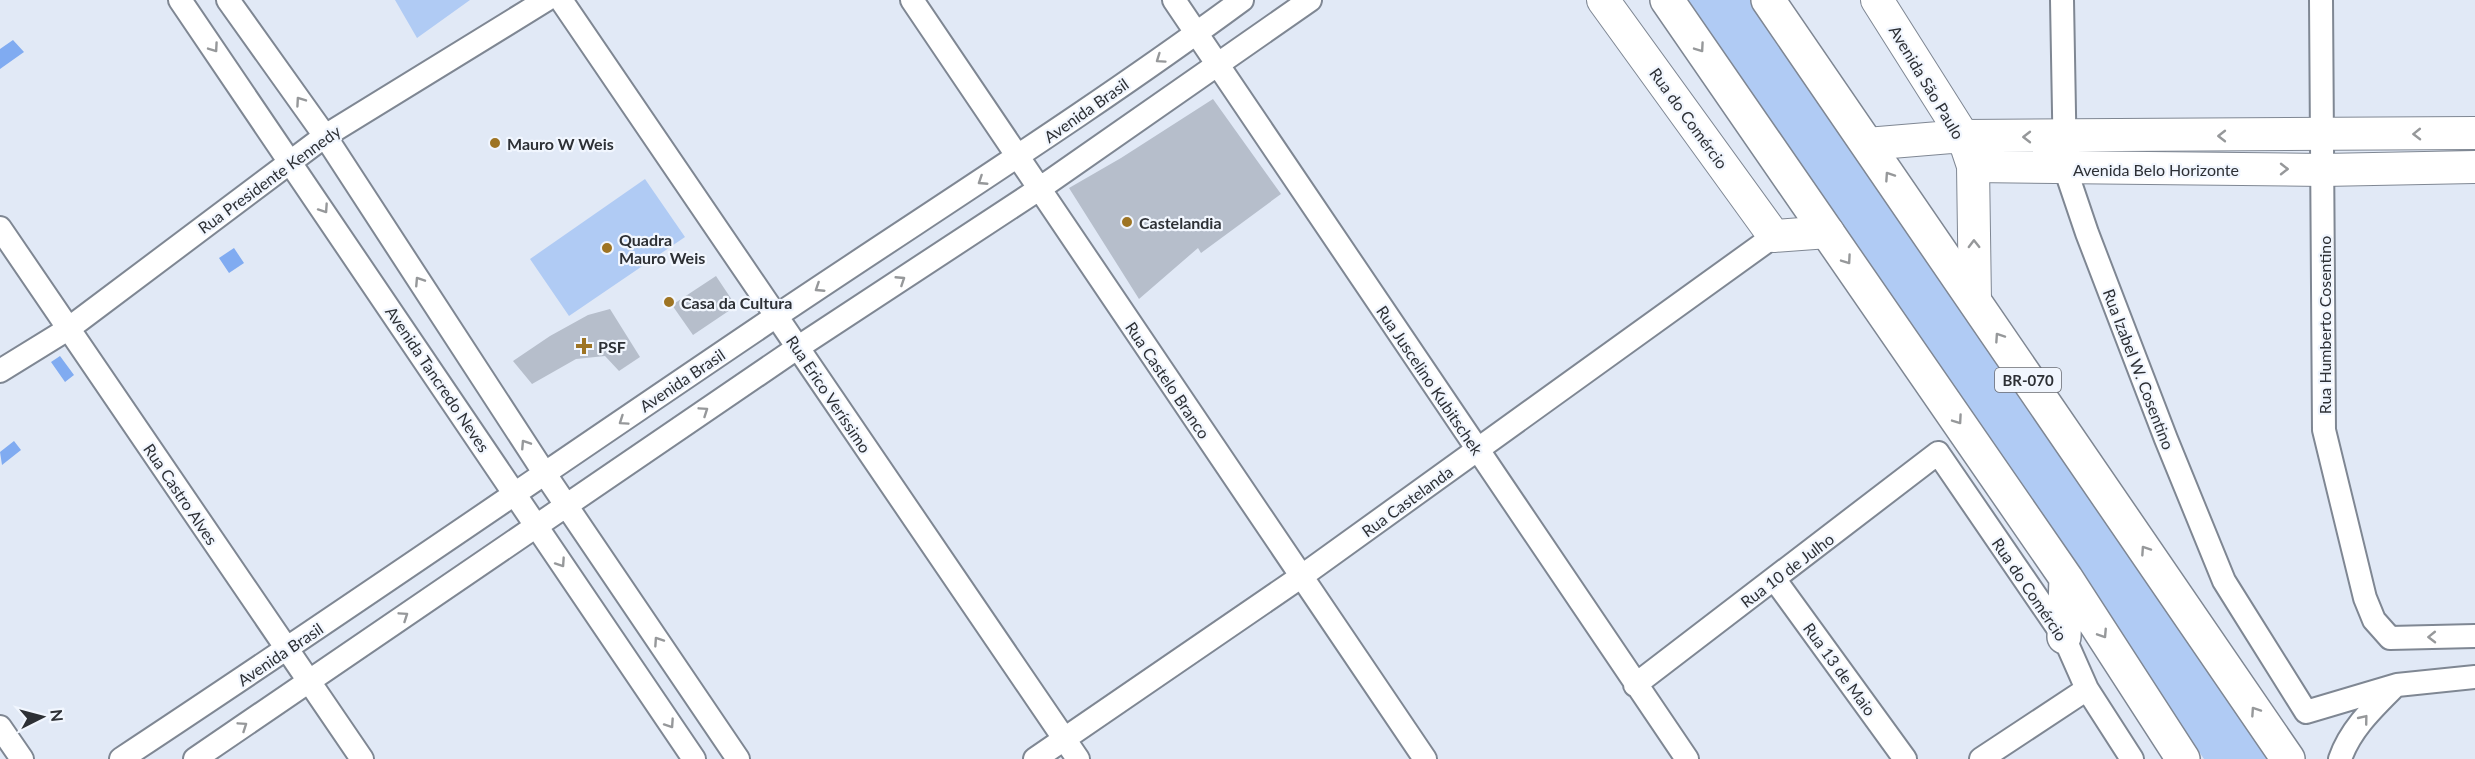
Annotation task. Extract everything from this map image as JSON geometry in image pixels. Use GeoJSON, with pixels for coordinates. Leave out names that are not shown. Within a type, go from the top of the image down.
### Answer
{"type":"FeatureCollection","features":[{"type":"Feature","properties":{"kind":"highway"},"geometry":{"type":"LineString","coordinates":[[1667,0],[2066,578],[2183,759]]}},
{"type":"Feature","properties":{"kind":"highway","name":"BR-070"},"geometry":{"type":"LineString","coordinates":[[1768,0],[2288,759]]}},
{"type":"Feature","properties":{"kind":"highway"},"geometry":{"type":"LineString","coordinates":[[2064,637],[2066,578]]}},
{"type":"Feature","properties":{"kind":"street","name":"Avenida Tancredo Neves"},"geometry":{"type":"LineString","coordinates":[[180,0],[694,759]]}},
{"type":"Feature","properties":{"kind":"street"},"geometry":{"type":"LineString","coordinates":[[228,0],[325,136],[566,506],[738,759]]}},
{"type":"Feature","properties":{"kind":"street","name":"Rua Presidente Kennedy"},"geometry":{"type":"LineString","coordinates":[[0,371],[69,328],[325,136],[546,0]]}},
{"type":"Feature","properties":{"kind":"street","name":"Rua Erico Veríssimo"},"geometry":{"type":"LineString","coordinates":[[561,0],[1078,759]]}},
{"type":"Feature","properties":{"kind":"street","name":"Rua Castelo Branco"},"geometry":{"type":"LineString","coordinates":[[912,0],[1425,759]]}},
{"type":"Feature","properties":{"kind":"street","name":"Rua Juscelino Kubitschek"},"geometry":{"type":"LineString","coordinates":[[1174,0],[1687,759]]}},
{"type":"Feature","properties":{"kind":"street","name":"Avenida Brasil"},"geometry":{"type":"LineString","coordinates":[[121,759],[287,650],[776,316],[1018,158],[1242,0]]}},
{"type":"Feature","properties":{"kind":"street"},"geometry":{"type":"LineString","coordinates":[[195,759],[797,348],[1039,189],[1310,0]]}},
{"type":"Feature","properties":{"kind":"street","name":"Rua do Comércio"},"geometry":{"type":"LineString","coordinates":[[1603,0],[1774,236]]}},
{"type":"Feature","properties":{"kind":"street","name":"Avenida São Paulo"},"geometry":{"type":"LineString","coordinates":[[1877,0],[1963,136],[1973,166]]}},
{"type":"Feature","properties":{"kind":"street","name":"Rua Izabel W. Cosentino"},"geometry":{"type":"LineString","coordinates":[[2062,0],[2065,168],[2087,233],[2162,429],[2224,581],[2306,712],[2397,685]]}},
{"type":"Feature","properties":{"kind":"street","name":"Rua Humberto Cosentino"},"geometry":{"type":"LineString","coordinates":[[2321,0],[2324,430],[2365,598],[2374,620],[2390,638],[2475,636]]}},
{"type":"Feature","properties":{"kind":"street","name":"Avenida Belo Horizonte"},"geometry":{"type":"LineString","coordinates":[[1867,144],[1963,136],[2475,133]]}},
{"type":"Feature","properties":{"kind":"street"},"geometry":{"type":"LineString","coordinates":[[1973,166],[1975,302]]}},
{"type":"Feature","properties":{"kind":"street","name":"Avenida Belo Horizonte"},"geometry":{"type":"LineString","coordinates":[[1973,166],[2323,170],[2475,167]]}},
{"type":"Feature","properties":{"kind":"street","name":"Rua Castro Alves"},"geometry":{"type":"LineString","coordinates":[[0,228],[362,759]]}},
{"type":"Feature","properties":{"kind":"street"},"geometry":{"type":"LineString","coordinates":[[1774,236],[1828,232]]}},
{"type":"Feature","properties":{"kind":"street","name":"Rua Castelanda"},"geometry":{"type":"LineString","coordinates":[[1035,759],[1302,576],[1774,236]]}},
{"type":"Feature","properties":{"kind":"street","name":"Rua do Comércio"},"geometry":{"type":"LineString","coordinates":[[1938,453],[2064,637],[2087,689],[2133,759]]}},
{"type":"Feature","properties":{"kind":"street","name":"Rua 10 de Julho"},"geometry":{"type":"LineString","coordinates":[[1635,684],[1775,580],[1938,453]]}},
{"type":"Feature","properties":{"kind":"street","name":"Rua 13 de Maio"},"geometry":{"type":"LineString","coordinates":[[1775,580],[1905,759]]}},
{"type":"Feature","properties":{"kind":"street"},"geometry":{"type":"LineString","coordinates":[[2340,759],[2346,741],[2373,708],[2397,685],[2475,677]]}},
{"type":"Feature","properties":{"kind":"street"},"geometry":{"type":"LineString","coordinates":[[1981,759],[2087,689]]}},
{"type":"Feature","properties":{"kind":"street"},"geometry":{"type":"LineString","coordinates":[[0,727],[22,759]]}},
{"type":"Feature","properties":{"kind":"shaded area"},"geometry":{"type":"Polygon","coordinates":[[[395,0],[470,0],[417,38],[395,0]]]}},
{"type":"Feature","properties":{"kind":"shaded area"},"geometry":{"type":"Polygon","coordinates":[[[1685,0],[1755,0],[2270,759],[2204,759],[1815,186],[1685,0]]]}},
{"type":"Feature","properties":{"kind":"shaded area","name":"Quadra Mauro Weis"},"geometry":{"type":"Polygon","coordinates":[[[645,179],[685,237],[569,316],[530,259],[645,179]]]}},
{"type":"Feature","properties":{"kind":"water"},"geometry":{"type":"Polygon","coordinates":[[[13,40],[24,52],[0,69],[0,49],[13,40]]]}},
{"type":"Feature","properties":{"kind":"water"},"geometry":{"type":"Polygon","coordinates":[[[234,248],[244,263],[229,273],[219,258],[234,248]]]}},
{"type":"Feature","properties":{"kind":"water"},"geometry":{"type":"Polygon","coordinates":[[[60,356],[74,375],[65,382],[51,362],[60,356]]]}},
{"type":"Feature","properties":{"kind":"water"},"geometry":{"type":"Polygon","coordinates":[[[14,441],[21,450],[2,465],[0,452],[14,441]]]}},
{"type":"Feature","properties":{"kind":"building"},"geometry":{"type":"Polygon","coordinates":[[[1213,99],[1281,194],[1201,253],[1198,248],[1139,299],[1069,188],[1121,158],[1213,99]]]}},
{"type":"Feature","properties":{"kind":"building"},"geometry":{"type":"Polygon","coordinates":[[[716,276],[736,306],[693,335],[672,305],[716,276]]]}},
{"type":"Feature","properties":{"kind":"building","name":"PSF"},"geometry":{"type":"Polygon","coordinates":[[[610,309],[640,357],[619,371],[605,356],[576,359],[532,384],[513,361],[550,336],[588,315],[610,309]]]}},
{"type":"Feature","properties":{"kind":"place","name":"Mauro W Weis"},"geometry":{"type":"Point","coordinates":[495,143]}},
{"type":"Feature","properties":{"kind":"place","name":"Castelandia"},"geometry":{"type":"Point","coordinates":[1127,222]}},
{"type":"Feature","properties":{"kind":"place","name":"Quadra Mauro Weis"},"geometry":{"type":"Point","coordinates":[607,248]}},
{"type":"Feature","properties":{"kind":"place","name":"Casa da Cultura"},"geometry":{"type":"Point","coordinates":[669,302]}},
{"type":"Feature","properties":{"kind":"place","name":"PSF"},"geometry":{"type":"Point","coordinates":[584,346]}}]}
